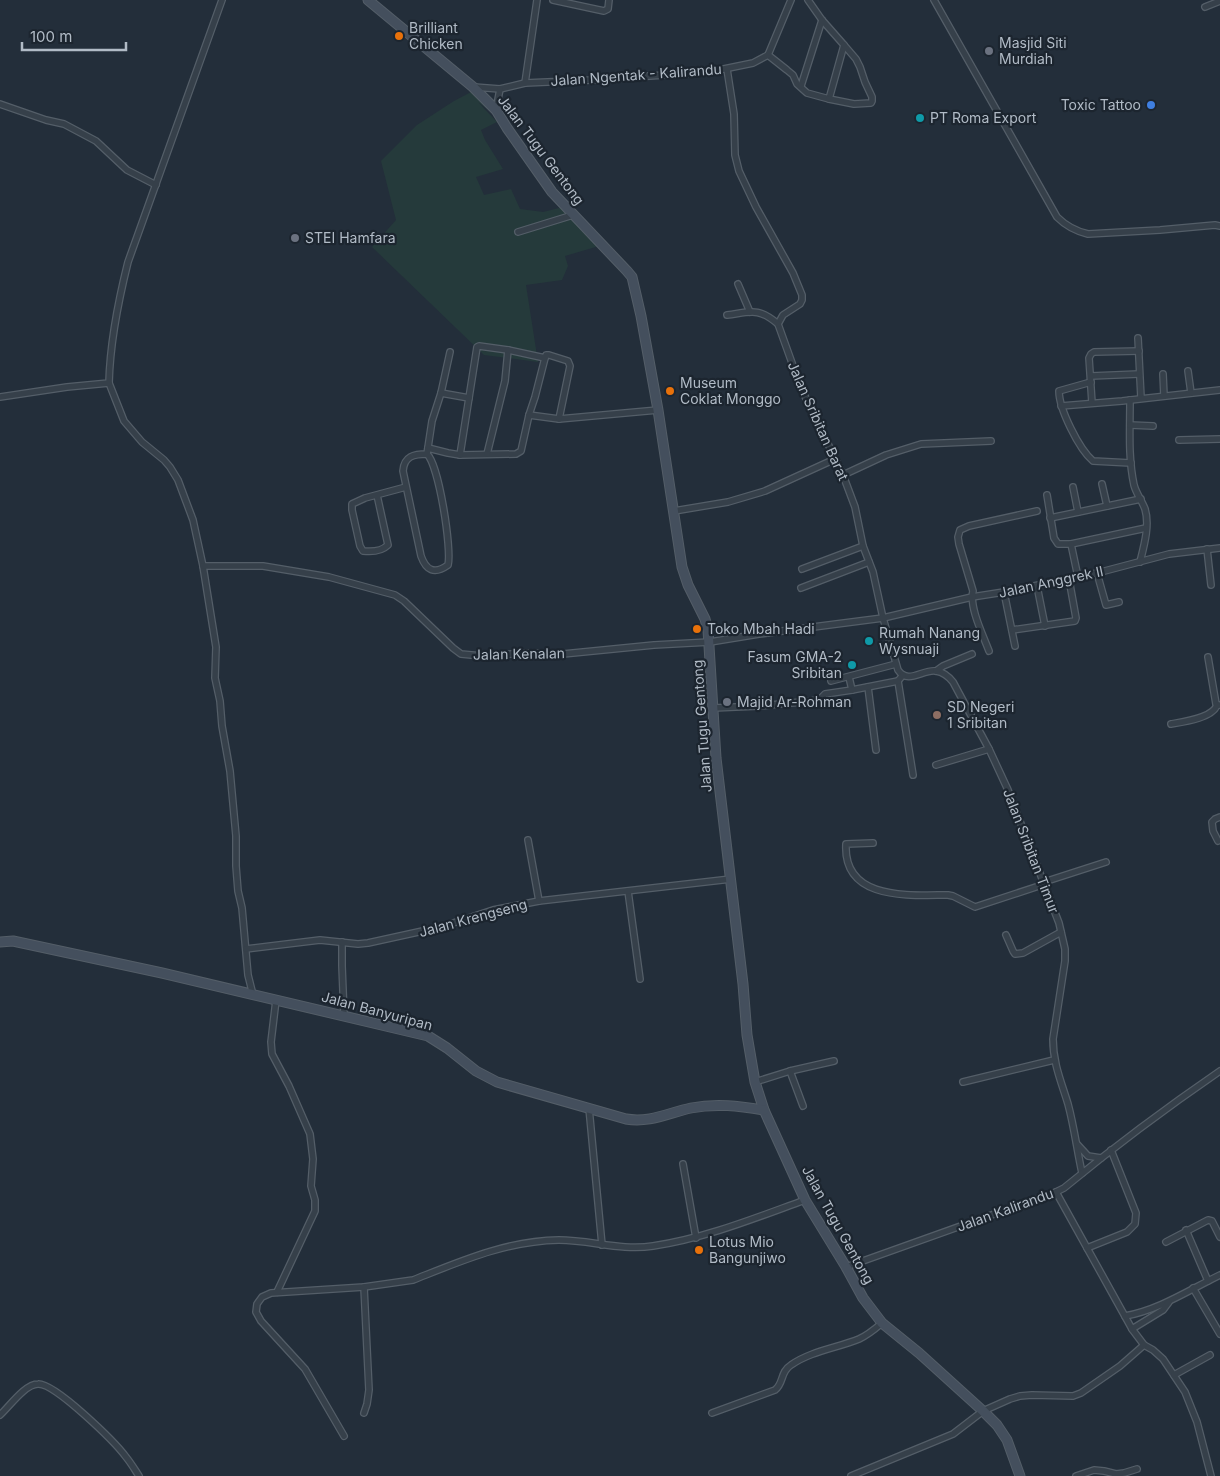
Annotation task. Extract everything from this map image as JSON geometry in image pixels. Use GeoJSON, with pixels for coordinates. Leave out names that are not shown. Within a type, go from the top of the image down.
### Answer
{"type":"FeatureCollection","features":[{"type":"Feature","properties":{"kind":"main road","name":"Jalan Tugu Gentong"},"geometry":{"type":"LineString","coordinates":[[368,0],[473,87],[496,110],[552,192],[632,277],[658,410],[682,567],[688,586],[704,619],[710,642],[717,768],[743,984],[747,1035],[755,1082],[764,1110],[806,1200],[863,1298],[882,1323],[919,1353],[983,1410],[997,1425],[1007,1440],[1020,1476]]}},
{"type":"Feature","properties":{"kind":"main road","name":"Jalan Banyuripan"},"geometry":{"type":"LineString","coordinates":[[0,942],[13,941],[95,958],[428,1036],[476,1071],[497,1082],[626,1119],[648,1120],[692,1108],[718,1105],[736,1105],[764,1110]]}},
{"type":"Feature","properties":{"kind":"street"},"geometry":{"type":"LineString","coordinates":[[222,0],[128,262],[112,333],[108,384],[124,421],[142,442],[164,460],[178,480],[192,520],[203,566],[216,647],[215,678],[230,771],[236,836],[238,891],[242,908],[248,975],[253,994]]}},
{"type":"Feature","properties":{"kind":"street"},"geometry":{"type":"LineString","coordinates":[[525,83],[537,0]]}},
{"type":"Feature","properties":{"kind":"street"},"geometry":{"type":"LineString","coordinates":[[553,0],[604,11],[608,9],[609,0]]}},
{"type":"Feature","properties":{"kind":"street"},"geometry":{"type":"LineString","coordinates":[[791,0],[768,55],[787,70],[807,93],[854,104],[870,103],[872,97],[856,59],[822,20],[808,0]]}},
{"type":"Feature","properties":{"kind":"street"},"geometry":{"type":"LineString","coordinates":[[934,0],[1058,217],[1064,224],[1088,234],[1160,230],[1215,224],[1220,226]]}},
{"type":"Feature","properties":{"kind":"street"},"geometry":{"type":"LineString","coordinates":[[1206,7],[1220,1]]}},
{"type":"Feature","properties":{"kind":"street"},"geometry":{"type":"LineString","coordinates":[[800,86],[822,20]]}},
{"type":"Feature","properties":{"kind":"street"},"geometry":{"type":"LineString","coordinates":[[829,99],[844,45]]}},
{"type":"Feature","properties":{"kind":"street","name":"Jalan Ngentak - Kalirandu"},"geometry":{"type":"LineString","coordinates":[[473,87],[500,89],[525,83],[709,72],[753,63],[768,55]]}},
{"type":"Feature","properties":{"kind":"street"},"geometry":{"type":"LineString","coordinates":[[727,69],[734,114],[735,155],[739,172],[756,207],[793,273],[802,295],[800,304],[783,315],[778,324],[767,315],[759,312],[727,315]]}},
{"type":"Feature","properties":{"kind":"street"},"geometry":{"type":"LineString","coordinates":[[496,110],[500,89]]}},
{"type":"Feature","properties":{"kind":"street"},"geometry":{"type":"LineString","coordinates":[[0,104],[46,120],[64,124],[96,141],[127,170],[156,185]]}},
{"type":"Feature","properties":{"kind":"street"},"geometry":{"type":"LineString","coordinates":[[518,232],[573,215]]}},
{"type":"Feature","properties":{"kind":"street"},"geometry":{"type":"LineString","coordinates":[[738,284],[750,312]]}},
{"type":"Feature","properties":{"kind":"street","name":"Jalan Sribitan Barat"},"geometry":{"type":"LineString","coordinates":[[778,324],[801,388],[835,459],[855,507],[862,546],[878,591],[882,618]]}},
{"type":"Feature","properties":{"kind":"street"},"geometry":{"type":"LineString","coordinates":[[1138,338],[1140,398]]}},
{"type":"Feature","properties":{"kind":"street"},"geometry":{"type":"LineString","coordinates":[[460,455],[477,347],[508,350],[545,358]]}},
{"type":"Feature","properties":{"kind":"street"},"geometry":{"type":"LineString","coordinates":[[487,454],[505,381],[508,350]]}},
{"type":"Feature","properties":{"kind":"street"},"geometry":{"type":"LineString","coordinates":[[1092,403],[1089,358],[1091,354],[1094,352],[1138,351]]}},
{"type":"Feature","properties":{"kind":"street"},"geometry":{"type":"LineString","coordinates":[[450,352],[441,392],[432,420],[428,451],[436,471],[446,519],[450,556],[445,568],[430,570],[425,566],[421,556],[403,471],[404,462],[428,451],[460,455],[516,454],[520,452],[546,355],[569,362],[570,366],[559,418]]}},
{"type":"Feature","properties":{"kind":"street"},"geometry":{"type":"LineString","coordinates":[[1188,371],[1190,393]]}},
{"type":"Feature","properties":{"kind":"street"},"geometry":{"type":"LineString","coordinates":[[1131,463],[1100,462],[1091,459],[1077,439],[1061,406],[1059,391],[1091,379],[1140,374]]}},
{"type":"Feature","properties":{"kind":"street"},"geometry":{"type":"LineString","coordinates":[[1163,374],[1164,396]]}},
{"type":"Feature","properties":{"kind":"street"},"geometry":{"type":"LineString","coordinates":[[0,397],[67,387],[108,384]]}},
{"type":"Feature","properties":{"kind":"street"},"geometry":{"type":"LineString","coordinates":[[1061,406],[1220,390]]}},
{"type":"Feature","properties":{"kind":"street"},"geometry":{"type":"LineString","coordinates":[[441,392],[469,398]]}},
{"type":"Feature","properties":{"kind":"street"},"geometry":{"type":"LineString","coordinates":[[1130,400],[1131,463],[1134,486],[1146,512],[1146,528],[1140,562]]}},
{"type":"Feature","properties":{"kind":"street"},"geometry":{"type":"LineString","coordinates":[[529,415],[559,418],[658,410]]}},
{"type":"Feature","properties":{"kind":"street"},"geometry":{"type":"LineString","coordinates":[[1130,425],[1153,426]]}},
{"type":"Feature","properties":{"kind":"street"},"geometry":{"type":"LineString","coordinates":[[1179,440],[1220,439]]}},
{"type":"Feature","properties":{"kind":"street"},"geometry":{"type":"LineString","coordinates":[[842,475],[886,455],[921,444],[991,441]]}},
{"type":"Feature","properties":{"kind":"street"},"geometry":{"type":"LineString","coordinates":[[674,512],[728,502],[765,491],[835,459]]}},
{"type":"Feature","properties":{"kind":"street"},"geometry":{"type":"LineString","coordinates":[[1102,484],[1107,506]]}},
{"type":"Feature","properties":{"kind":"street"},"geometry":{"type":"LineString","coordinates":[[377,495],[388,544],[385,548],[379,550],[363,551],[360,546],[352,504],[359,500],[377,495],[406,487]]}},
{"type":"Feature","properties":{"kind":"street"},"geometry":{"type":"LineString","coordinates":[[1073,487],[1078,512]]}},
{"type":"Feature","properties":{"kind":"street"},"geometry":{"type":"LineString","coordinates":[[1047,495],[1055,541],[1058,544],[1071,544],[1146,528]]}},
{"type":"Feature","properties":{"kind":"street"},"geometry":{"type":"LineString","coordinates":[[1050,518],[1141,499]]}},
{"type":"Feature","properties":{"kind":"street"},"geometry":{"type":"LineString","coordinates":[[989,651],[975,611],[972,597],[974,590],[959,544],[960,530],[1036,511]]}},
{"type":"Feature","properties":{"kind":"street"},"geometry":{"type":"LineString","coordinates":[[1071,544],[1078,577]]}},
{"type":"Feature","properties":{"kind":"street"},"geometry":{"type":"LineString","coordinates":[[802,569],[862,546]]}},
{"type":"Feature","properties":{"kind":"street","name":"Jalan Anggrek II"},"geometry":{"type":"LineString","coordinates":[[882,618],[972,597],[1098,573],[1177,552],[1220,548]]}},
{"type":"Feature","properties":{"kind":"street"},"geometry":{"type":"LineString","coordinates":[[1207,550],[1211,586]]}},
{"type":"Feature","properties":{"kind":"street"},"geometry":{"type":"LineString","coordinates":[[801,588],[869,562]]}},
{"type":"Feature","properties":{"kind":"street","name":"Jalan Kenalan"},"geometry":{"type":"LineString","coordinates":[[203,566],[263,566],[329,577],[395,595],[453,648],[469,656],[524,653],[563,654],[654,645],[710,642],[882,618]]}},
{"type":"Feature","properties":{"kind":"street"},"geometry":{"type":"LineString","coordinates":[[1098,573],[1106,605],[1120,602]]}},
{"type":"Feature","properties":{"kind":"street"},"geometry":{"type":"LineString","coordinates":[[1012,630],[1075,621],[1068,579]]}},
{"type":"Feature","properties":{"kind":"street"},"geometry":{"type":"LineString","coordinates":[[1037,586],[1045,626]]}},
{"type":"Feature","properties":{"kind":"street"},"geometry":{"type":"LineString","coordinates":[[1004,592],[1015,646]]}},
{"type":"Feature","properties":{"kind":"street"},"geometry":{"type":"LineString","coordinates":[[882,618],[901,678],[913,775]]}},
{"type":"Feature","properties":{"kind":"street"},"geometry":{"type":"LineString","coordinates":[[713,708],[812,701],[827,693],[868,687],[936,671],[943,666],[972,654]]}},
{"type":"Feature","properties":{"kind":"street"},"geometry":{"type":"LineString","coordinates":[[1170,724],[1188,721],[1213,712],[1219,705],[1208,657]]}},
{"type":"Feature","properties":{"kind":"street"},"geometry":{"type":"LineString","coordinates":[[832,681],[896,664]]}},
{"type":"Feature","properties":{"kind":"street","name":"Jalan Sribitan Timur"},"geometry":{"type":"LineString","coordinates":[[936,671],[948,676],[954,682],[989,749],[1008,790],[1061,932],[1065,949],[1063,976],[1053,1039],[1054,1060],[1068,1105],[1082,1173]]}},
{"type":"Feature","properties":{"kind":"street"},"geometry":{"type":"LineString","coordinates":[[849,676],[852,690]]}},
{"type":"Feature","properties":{"kind":"street"},"geometry":{"type":"LineString","coordinates":[[868,687],[876,750]]}},
{"type":"Feature","properties":{"kind":"street"},"geometry":{"type":"LineString","coordinates":[[936,765],[989,749]]}},
{"type":"Feature","properties":{"kind":"street"},"geometry":{"type":"LineString","coordinates":[[1218,841],[1212,822],[1220,817]]}},
{"type":"Feature","properties":{"kind":"street"},"geometry":{"type":"LineString","coordinates":[[528,840],[539,901]]}},
{"type":"Feature","properties":{"kind":"street"},"geometry":{"type":"LineString","coordinates":[[873,843],[846,844],[848,862],[856,876],[866,885],[892,894],[953,896],[975,907],[1106,862]]}},
{"type":"Feature","properties":{"kind":"street","name":"Jalan Krengseng"},"geometry":{"type":"LineString","coordinates":[[246,950],[320,940],[368,943],[441,927],[493,910],[539,901],[731,879]]}},
{"type":"Feature","properties":{"kind":"street"},"geometry":{"type":"LineString","coordinates":[[628,890],[640,979]]}},
{"type":"Feature","properties":{"kind":"street"},"geometry":{"type":"LineString","coordinates":[[1006,935],[1013,952],[1018,954],[1061,932]]}},
{"type":"Feature","properties":{"kind":"street"},"geometry":{"type":"LineString","coordinates":[[342,942],[344,1015]]}},
{"type":"Feature","properties":{"kind":"street"},"geometry":{"type":"LineString","coordinates":[[276,1000],[271,1042],[272,1054],[289,1086],[310,1134],[313,1159],[310,1186],[315,1200],[314,1211],[277,1292]]}},
{"type":"Feature","properties":{"kind":"street"},"geometry":{"type":"LineString","coordinates":[[963,1082],[1054,1060]]}},
{"type":"Feature","properties":{"kind":"street"},"geometry":{"type":"LineString","coordinates":[[755,1082],[790,1071],[834,1061]]}},
{"type":"Feature","properties":{"kind":"street","name":"Jalan Kalirandu"},"geometry":{"type":"LineString","coordinates":[[846,1267],[1064,1188],[1101,1158],[1220,1070]]}},
{"type":"Feature","properties":{"kind":"street"},"geometry":{"type":"LineString","coordinates":[[790,1071],[803,1106]]}},
{"type":"Feature","properties":{"kind":"street"},"geometry":{"type":"LineString","coordinates":[[589,1108],[602,1245]]}},
{"type":"Feature","properties":{"kind":"street"},"geometry":{"type":"LineString","coordinates":[[1076,1143],[1088,1156],[1101,1158]]}},
{"type":"Feature","properties":{"kind":"street"},"geometry":{"type":"LineString","coordinates":[[1087,1248],[1127,1232],[1135,1224],[1136,1213],[1112,1150]]}},
{"type":"Feature","properties":{"kind":"street"},"geometry":{"type":"LineString","coordinates":[[683,1164],[696,1238]]}},
{"type":"Feature","properties":{"kind":"street"},"geometry":{"type":"LineString","coordinates":[[1056,1192],[1132,1329],[1144,1345],[1163,1359],[1185,1392],[1197,1422],[1212,1476]]}},
{"type":"Feature","properties":{"kind":"street"},"geometry":{"type":"LineString","coordinates":[[344,1436],[305,1369],[257,1315],[256,1309],[259,1300],[268,1294],[364,1287],[413,1280],[469,1258],[502,1248],[536,1242],[559,1240],[624,1248],[651,1246],[714,1233],[806,1200]]}},
{"type":"Feature","properties":{"kind":"street"},"geometry":{"type":"LineString","coordinates":[[1166,1242],[1208,1220],[1212,1221],[1220,1238]]}},
{"type":"Feature","properties":{"kind":"street"},"geometry":{"type":"LineString","coordinates":[[1186,1230],[1208,1281]]}},
{"type":"Feature","properties":{"kind":"street"},"geometry":{"type":"LineString","coordinates":[[1125,1316],[1137,1314],[1171,1300],[1220,1275]]}},
{"type":"Feature","properties":{"kind":"street"},"geometry":{"type":"LineString","coordinates":[[364,1287],[369,1390],[364,1413]]}},
{"type":"Feature","properties":{"kind":"street"},"geometry":{"type":"LineString","coordinates":[[1193,1288],[1220,1334]]}},
{"type":"Feature","properties":{"kind":"street"},"geometry":{"type":"LineString","coordinates":[[1132,1329],[1163,1310],[1171,1300]]}},
{"type":"Feature","properties":{"kind":"street"},"geometry":{"type":"LineString","coordinates":[[712,1413],[775,1390],[779,1386],[783,1374],[788,1367],[799,1360],[860,1338],[882,1323]]}},
{"type":"Feature","properties":{"kind":"street"},"geometry":{"type":"LineString","coordinates":[[852,1476],[952,1434],[983,1410],[1020,1396],[1077,1395],[1120,1366],[1144,1345]]}},
{"type":"Feature","properties":{"kind":"street"},"geometry":{"type":"LineString","coordinates":[[1174,1375],[1210,1355]]}},
{"type":"Feature","properties":{"kind":"street"},"geometry":{"type":"LineString","coordinates":[[0,1415],[14,1399],[35,1384],[50,1387],[92,1422],[113,1443],[126,1457],[139,1476]]}},
{"type":"Feature","properties":{"kind":"street"},"geometry":{"type":"LineString","coordinates":[[1076,1476],[1094,1470],[1116,1474],[1137,1469]]}},
{"type":"Feature","properties":{"kind":"green space"},"geometry":{"type":"Polygon","coordinates":[[[473,91],[495,115],[478,102],[497,122],[481,130],[503,169],[476,177],[484,195],[511,189],[520,209],[543,212],[563,207],[599,246],[565,256],[568,266],[562,280],[526,285],[538,362],[484,355],[372,247],[396,220],[381,161],[417,125],[473,91]]]}},
{"type":"Feature","properties":{"kind":"place","name":"Brilliant Chicken"},"geometry":{"type":"Point","coordinates":[399,36]}},
{"type":"Feature","properties":{"kind":"place","name":"Masjid Siti Murdiah"},"geometry":{"type":"Point","coordinates":[989,51]}},
{"type":"Feature","properties":{"kind":"place","name":"Toxic Tattoo"},"geometry":{"type":"Point","coordinates":[1151,105]}},
{"type":"Feature","properties":{"kind":"place","name":"PT Roma Export"},"geometry":{"type":"Point","coordinates":[920,118]}},
{"type":"Feature","properties":{"kind":"place","name":"STEI Hamfara"},"geometry":{"type":"Point","coordinates":[295,238]}},
{"type":"Feature","properties":{"kind":"place","name":"Museum Coklat Monggo"},"geometry":{"type":"Point","coordinates":[670,391]}},
{"type":"Feature","properties":{"kind":"place","name":"Toko Mbah Hadi"},"geometry":{"type":"Point","coordinates":[697,629]}},
{"type":"Feature","properties":{"kind":"place","name":"Rumah Nanang Wysnuaji"},"geometry":{"type":"Point","coordinates":[869,641]}},
{"type":"Feature","properties":{"kind":"place","name":"Fasum GMA-2 Sribitan"},"geometry":{"type":"Point","coordinates":[852,665]}},
{"type":"Feature","properties":{"kind":"place","name":"Majid Ar-Rohman"},"geometry":{"type":"Point","coordinates":[727,702]}},
{"type":"Feature","properties":{"kind":"place","name":"SD Negeri 1 Sribitan"},"geometry":{"type":"Point","coordinates":[937,715]}},
{"type":"Feature","properties":{"kind":"place","name":"Lotus Mio Bangunjiwo"},"geometry":{"type":"Point","coordinates":[699,1250]}}]}
